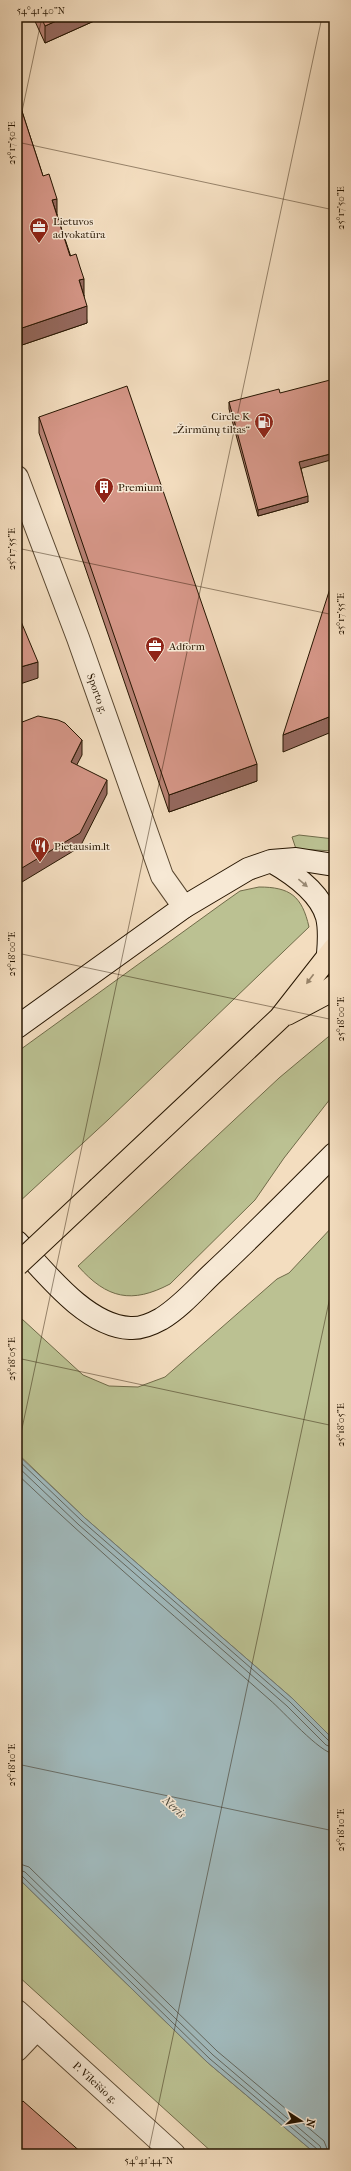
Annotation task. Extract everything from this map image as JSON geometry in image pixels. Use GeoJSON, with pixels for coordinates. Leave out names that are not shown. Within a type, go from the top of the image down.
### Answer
{"type":"FeatureCollection","features":[{"type":"Feature","properties":{"kind":"main road"},"geometry":{"type":"LineString","coordinates":[[17,1265],[280,1018],[331,952]]}},
{"type":"Feature","properties":{"kind":"main road"},"geometry":{"type":"LineString","coordinates":[[280,1018],[330,992]]}},
{"type":"Feature","properties":{"kind":"street","name":"Sporto g."},"geometry":{"type":"LineString","coordinates":[[17,477],[78,638],[162,876],[184,907]]}},
{"type":"Feature","properties":{"kind":"street"},"geometry":{"type":"LineString","coordinates":[[17,1027],[184,907],[248,869],[271,861],[296,859],[334,865]]}},
{"type":"Feature","properties":{"kind":"street"},"geometry":{"type":"LineString","coordinates":[[271,861],[288,871],[311,890],[327,916],[331,952]]}},
{"type":"Feature","properties":{"kind":"street"},"geometry":{"type":"LineString","coordinates":[[17,1242],[61,1290],[100,1319],[130,1328],[145,1326],[161,1318],[178,1306],[249,1239],[334,1154]]}},
{"type":"Feature","properties":{"kind":"street","name":"P. Vileišio g."},"geometry":{"type":"LineString","coordinates":[[17,2011],[174,2154]]}},
{"type":"Feature","properties":{"kind":"street"},"geometry":{"type":"LineString","coordinates":[[17,2050],[37,2029]]}},
{"type":"Feature","properties":{"kind":"green space"},"geometry":{"type":"Polygon","coordinates":[[[299,835],[334,839],[334,851],[296,849],[292,837],[299,835]]]}},
{"type":"Feature","properties":{"kind":"green space"},"geometry":{"type":"Polygon","coordinates":[[[259,887],[279,889],[287,891],[293,895],[303,908],[309,927],[109,1119],[18,1203],[17,1052],[240,891],[259,887]]]}},
{"type":"Feature","properties":{"kind":"green space"},"geometry":{"type":"Polygon","coordinates":[[[334,1032],[334,1094],[284,1158],[255,1200],[170,1284],[144,1294],[132,1296],[121,1295],[99,1286],[78,1266],[279,1078],[334,1032]]]}},
{"type":"Feature","properties":{"kind":"green space"},"geometry":{"type":"Polygon","coordinates":[[[334,1225],[334,1740],[293,1699],[85,1518],[17,1453],[17,1323],[22,1319],[83,1375],[109,1386],[138,1387],[165,1377],[277,1279],[289,1273],[334,1225]]]}},
{"type":"Feature","properties":{"kind":"green space"},"geometry":{"type":"Polygon","coordinates":[[[17,1877],[207,2062],[316,2154],[214,2154],[17,1975],[17,1877]]]}},
{"type":"Feature","properties":{"kind":"water","name":"Neris"},"geometry":{"type":"Polygon","coordinates":[[[17,1454],[85,1518],[293,1699],[334,1740],[334,2154],[316,2154],[207,2062],[17,1877],[17,1454]]]}},
{"type":"Feature","properties":{"kind":"building"},"geometry":{"type":"Polygon","coordinates":[[[41,17],[65,17],[45,26],[41,17]]]}},
{"type":"Feature","properties":{"kind":"building","name":"Lietuvos advokatūra"},"geometry":{"type":"Polygon","coordinates":[[[17,96],[43,176],[49,174],[57,199],[52,200],[70,256],[76,254],[84,279],[79,280],[87,306],[22,328],[17,314],[17,96]]]}},
{"type":"Feature","properties":{"kind":"building"},"geometry":{"type":"Polygon","coordinates":[[[334,379],[334,453],[299,462],[308,496],[258,510],[229,402],[279,389],[280,393],[334,379]]]}},
{"type":"Feature","properties":{"kind":"building"},"geometry":{"type":"Polygon","coordinates":[[[127,386],[257,764],[169,795],[39,417],[127,386]]]}},
{"type":"Feature","properties":{"kind":"building"},"geometry":{"type":"Polygon","coordinates":[[[334,576],[334,715],[283,735],[334,576]]]}},
{"type":"Feature","properties":{"kind":"building"},"geometry":{"type":"Polygon","coordinates":[[[17,612],[38,662],[17,668],[17,612]]]}},
{"type":"Feature","properties":{"kind":"building"},"geometry":{"type":"Polygon","coordinates":[[[38,716],[65,723],[82,740],[71,762],[107,780],[80,833],[17,871],[17,724],[38,716]]]}},
{"type":"Feature","properties":{"kind":"building"},"geometry":{"type":"Polygon","coordinates":[[[23,2101],[83,2154],[17,2154],[17,2107],[23,2101]]]}},
{"type":"Feature","properties":{"kind":"place","name":"Lietuvos advokatūra"},"geometry":{"type":"Point","coordinates":[39,244]}},
{"type":"Feature","properties":{"kind":"place","name":"Circle K „Žirmūnų tiltas“"},"geometry":{"type":"Point","coordinates":[264,439]}},
{"type":"Feature","properties":{"kind":"place","name":"Premium"},"geometry":{"type":"Point","coordinates":[104,504]}},
{"type":"Feature","properties":{"kind":"place","name":"Adform"},"geometry":{"type":"Point","coordinates":[155,663]}},
{"type":"Feature","properties":{"kind":"place","name":"Pietausim.lt"},"geometry":{"type":"Point","coordinates":[40,863]}}]}
